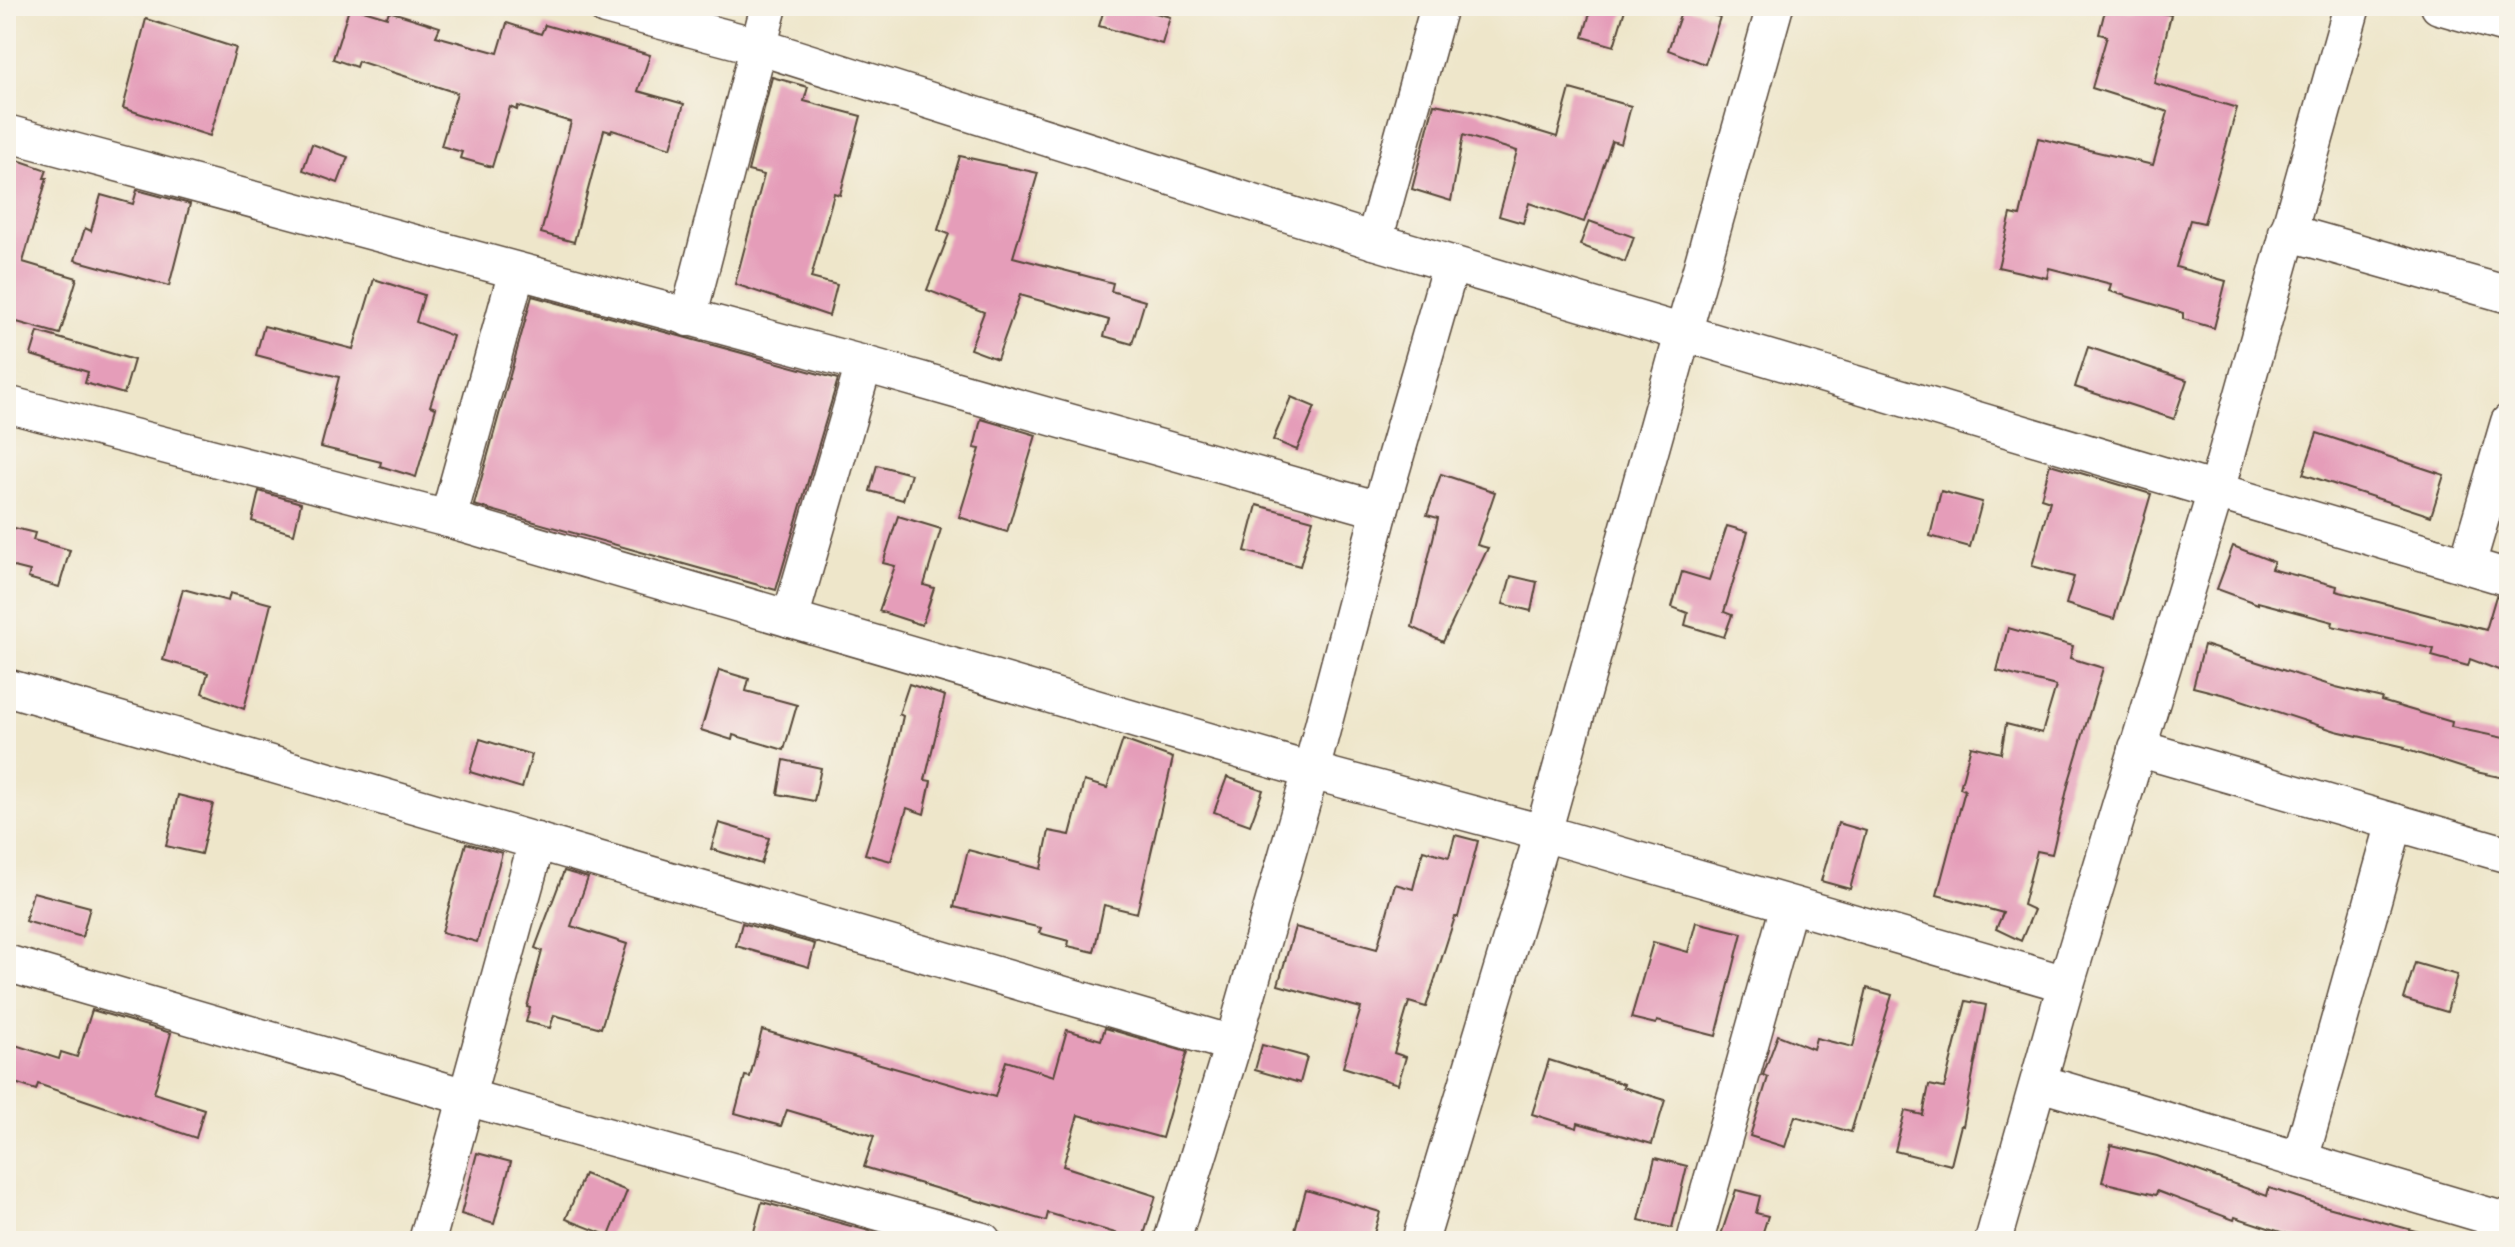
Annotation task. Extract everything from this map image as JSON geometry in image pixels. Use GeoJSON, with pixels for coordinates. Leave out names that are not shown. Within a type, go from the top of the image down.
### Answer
{"type":"FeatureCollection","features":[{"type":"Feature","properties":{"kind":"street"},"geometry":{"type":"LineString","coordinates":[[605,6],[757,46],[1374,241],[2509,578]]}},
{"type":"Feature","properties":{"kind":"street"},"geometry":{"type":"LineString","coordinates":[[688,318],[769,6]]}},
{"type":"Feature","properties":{"kind":"street"},"geometry":{"type":"LineString","coordinates":[[1374,241],[1439,6]]}},
{"type":"Feature","properties":{"kind":"street"},"geometry":{"type":"LineString","coordinates":[[1420,1241],[1543,833],[1775,6]]}},
{"type":"Feature","properties":{"kind":"street"},"geometry":{"type":"LineString","coordinates":[[1993,1241],[2066,984],[2216,491],[2352,6]]}},
{"type":"Feature","properties":{"kind":"street"},"geometry":{"type":"LineString","coordinates":[[2439,6],[2509,26]]}},
{"type":"Feature","properties":{"kind":"street"},"geometry":{"type":"LineString","coordinates":[[6,133],[864,364],[1380,510]]}},
{"type":"Feature","properties":{"kind":"street"},"geometry":{"type":"LineString","coordinates":[[2287,232],[2509,295]]}},
{"type":"Feature","properties":{"kind":"street"},"geometry":{"type":"LineString","coordinates":[[1172,1241],[1233,1044],[1311,771],[1380,510],[1451,264]]}},
{"type":"Feature","properties":{"kind":"street"},"geometry":{"type":"LineString","coordinates":[[448,519],[517,271]]}},
{"type":"Feature","properties":{"kind":"street"},"geometry":{"type":"LineString","coordinates":[[790,619],[864,364]]}},
{"type":"Feature","properties":{"kind":"street"},"geometry":{"type":"LineString","coordinates":[[6,404],[448,519],[1311,771],[1543,833],[2066,984]]}},
{"type":"Feature","properties":{"kind":"street"},"geometry":{"type":"LineString","coordinates":[[2467,565],[2509,422]]}},
{"type":"Feature","properties":{"kind":"street"},"geometry":{"type":"LineString","coordinates":[[6,687],[1233,1044]]}},
{"type":"Feature","properties":{"kind":"street"},"geometry":{"type":"LineString","coordinates":[[2137,748],[2509,855]]}},
{"type":"Feature","properties":{"kind":"street"},"geometry":{"type":"LineString","coordinates":[[2300,1160],[2395,822]]}},
{"type":"Feature","properties":{"kind":"street"},"geometry":{"type":"LineString","coordinates":[[427,1241],[537,841]]}},
{"type":"Feature","properties":{"kind":"street"},"geometry":{"type":"LineString","coordinates":[[1695,1241],[1789,905]]}},
{"type":"Feature","properties":{"kind":"street"},"geometry":{"type":"LineString","coordinates":[[6,963],[466,1097],[983,1241]]}},
{"type":"Feature","properties":{"kind":"street"},"geometry":{"type":"LineString","coordinates":[[2040,1083],[2509,1222],[2504,1241]]}},
{"type":"Feature","properties":{"kind":"building"},"geometry":{"type":"Polygon","coordinates":[[[350,6],[387,17],[389,11],[440,27],[436,36],[498,53],[507,23],[541,34],[545,25],[650,55],[638,91],[684,104],[671,148],[604,130],[574,242],[541,233],[571,122],[518,106],[517,110],[510,107],[492,167],[460,158],[462,152],[441,146],[457,93],[358,61],[356,67],[333,59],[350,6]]]}},
{"type":"Feature","properties":{"kind":"building"},"geometry":{"type":"Polygon","coordinates":[[[1105,6],[1131,6],[1170,17],[1162,44],[1099,26],[1105,6]]]}},
{"type":"Feature","properties":{"kind":"building"},"geometry":{"type":"Polygon","coordinates":[[[1592,6],[1626,6],[1614,46],[1583,37],[1592,6]]]}},
{"type":"Feature","properties":{"kind":"building"},"geometry":{"type":"Polygon","coordinates":[[[2106,6],[2135,13],[2137,7],[2171,15],[2154,83],[2237,108],[2204,223],[2190,220],[2176,267],[2226,281],[2214,328],[2183,319],[2183,313],[2109,291],[2111,284],[2049,268],[2047,278],[1998,267],[2011,214],[2020,216],[2038,138],[2153,165],[2168,112],[2092,88],[2107,36],[2099,34],[2106,6]]]}},
{"type":"Feature","properties":{"kind":"building"},"geometry":{"type":"Polygon","coordinates":[[[1683,7],[1720,17],[1705,64],[1668,50],[1683,7]]]}},
{"type":"Feature","properties":{"kind":"building"},"geometry":{"type":"Polygon","coordinates":[[[146,19],[236,48],[210,136],[123,108],[146,19]]]}},
{"type":"Feature","properties":{"kind":"building"},"geometry":{"type":"Polygon","coordinates":[[[772,77],[808,87],[804,101],[861,116],[840,195],[834,193],[811,278],[837,285],[829,316],[735,284],[764,175],[748,171],[772,77]]]}},
{"type":"Feature","properties":{"kind":"building"},"geometry":{"type":"Polygon","coordinates":[[[1570,89],[1631,106],[1621,144],[1612,141],[1584,222],[1529,203],[1523,223],[1499,216],[1517,151],[1463,135],[1451,201],[1412,189],[1434,104],[1472,111],[1557,137],[1570,89]]]}},
{"type":"Feature","properties":{"kind":"building"},"geometry":{"type":"Polygon","coordinates":[[[312,144],[348,157],[338,183],[303,170],[312,144]]]}},
{"type":"Feature","properties":{"kind":"building"},"geometry":{"type":"Polygon","coordinates":[[[6,156],[47,170],[23,262],[77,278],[60,334],[6,319],[6,156]]]}},
{"type":"Feature","properties":{"kind":"building"},"geometry":{"type":"Polygon","coordinates":[[[960,156],[1038,173],[1013,257],[1113,283],[1111,291],[1145,301],[1132,344],[1104,336],[1109,320],[1020,295],[997,359],[970,349],[984,312],[927,290],[949,234],[938,230],[960,156]]]}},
{"type":"Feature","properties":{"kind":"building"},"geometry":{"type":"Polygon","coordinates":[[[137,190],[190,204],[169,286],[75,260],[85,228],[91,231],[101,195],[133,204],[137,190]]]}},
{"type":"Feature","properties":{"kind":"building"},"geometry":{"type":"Polygon","coordinates":[[[1589,221],[1634,237],[1625,262],[1580,245],[1589,221]]]}},
{"type":"Feature","properties":{"kind":"building"},"geometry":{"type":"Polygon","coordinates":[[[374,279],[424,295],[416,322],[453,336],[430,406],[436,408],[416,477],[380,466],[381,462],[321,447],[339,377],[256,355],[264,326],[353,349],[374,279]]]}},
{"type":"Feature","properties":{"kind":"building"},"geometry":{"type":"Polygon","coordinates":[[[532,296],[838,379],[776,590],[474,505],[532,296]]]}},
{"type":"Feature","properties":{"kind":"building"},"geometry":{"type":"Polygon","coordinates":[[[38,332],[134,360],[124,394],[85,383],[88,372],[31,355],[38,332]]]}},
{"type":"Feature","properties":{"kind":"building"},"geometry":{"type":"Polygon","coordinates":[[[2088,347],[2187,380],[2174,419],[2075,387],[2088,347]]]}},
{"type":"Feature","properties":{"kind":"building"},"geometry":{"type":"Polygon","coordinates":[[[1291,397],[1315,407],[1297,450],[1273,440],[1291,397]]]}},
{"type":"Feature","properties":{"kind":"building"},"geometry":{"type":"Polygon","coordinates":[[[981,419],[1036,435],[1007,532],[959,517],[980,449],[974,448],[981,419]]]}},
{"type":"Feature","properties":{"kind":"building"},"geometry":{"type":"Polygon","coordinates":[[[2317,433],[2444,475],[2431,516],[2303,474],[2317,433]]]}},
{"type":"Feature","properties":{"kind":"building"},"geometry":{"type":"Polygon","coordinates":[[[2050,464],[2151,494],[2114,619],[2066,604],[2074,577],[2032,566],[2050,501],[2041,498],[2050,464]]]}},
{"type":"Feature","properties":{"kind":"building"},"geometry":{"type":"Polygon","coordinates":[[[877,465],[911,474],[903,500],[870,491],[877,465]]]}},
{"type":"Feature","properties":{"kind":"building"},"geometry":{"type":"Polygon","coordinates":[[[1441,474],[1495,492],[1477,545],[1488,548],[1443,642],[1412,627],[1438,518],[1427,515],[1441,474]]]}},
{"type":"Feature","properties":{"kind":"building"},"geometry":{"type":"Polygon","coordinates":[[[259,491],[301,503],[294,534],[252,521],[259,491]]]}},
{"type":"Feature","properties":{"kind":"building"},"geometry":{"type":"Polygon","coordinates":[[[1941,491],[1982,502],[1970,547],[1930,536],[1941,491]]]}},
{"type":"Feature","properties":{"kind":"building"},"geometry":{"type":"Polygon","coordinates":[[[1257,505],[1313,520],[1300,566],[1245,551],[1257,505]]]}},
{"type":"Feature","properties":{"kind":"building"},"geometry":{"type":"Polygon","coordinates":[[[898,516],[941,529],[924,585],[934,588],[922,625],[879,611],[895,566],[883,563],[898,516]]]}},
{"type":"Feature","properties":{"kind":"building"},"geometry":{"type":"Polygon","coordinates":[[[6,526],[35,533],[33,540],[70,550],[59,587],[28,578],[30,571],[6,565],[6,526]]]}},
{"type":"Feature","properties":{"kind":"building"},"geometry":{"type":"Polygon","coordinates":[[[1727,526],[1748,532],[1724,612],[1732,615],[1724,637],[1685,625],[1688,613],[1672,607],[1682,572],[1709,580],[1727,526]]]}},
{"type":"Feature","properties":{"kind":"building"},"geometry":{"type":"Polygon","coordinates":[[[2233,546],[2274,562],[2271,569],[2337,586],[2336,591],[2486,630],[2496,596],[2509,598],[2509,674],[2470,659],[2468,666],[2432,656],[2434,649],[2332,626],[2333,622],[2258,604],[2217,589],[2233,546]]]}},
{"type":"Feature","properties":{"kind":"building"},"geometry":{"type":"Polygon","coordinates":[[[1511,576],[1537,582],[1531,611],[1503,604],[1511,576]]]}},
{"type":"Feature","properties":{"kind":"building"},"geometry":{"type":"Polygon","coordinates":[[[183,589],[228,601],[230,593],[271,604],[244,709],[202,693],[208,673],[163,660],[183,589]]]}},
{"type":"Feature","properties":{"kind":"building"},"geometry":{"type":"Polygon","coordinates":[[[2008,628],[2073,646],[2070,658],[2103,668],[2069,781],[2052,854],[2037,851],[2023,905],[2034,910],[2021,941],[1996,929],[2003,913],[1937,895],[1965,790],[1960,788],[1971,746],[2001,753],[2006,724],[2042,733],[2056,686],[1997,671],[2008,628]]]}},
{"type":"Feature","properties":{"kind":"building"},"geometry":{"type":"Polygon","coordinates":[[[2204,645],[2336,687],[2382,698],[2381,701],[2452,722],[2451,727],[2509,739],[2509,779],[2476,772],[2405,747],[2336,731],[2193,687],[2204,645]]]}},
{"type":"Feature","properties":{"kind":"building"},"geometry":{"type":"Polygon","coordinates":[[[719,670],[749,679],[746,691],[797,705],[784,750],[733,735],[732,740],[701,730],[719,670]]]}},
{"type":"Feature","properties":{"kind":"building"},"geometry":{"type":"Polygon","coordinates":[[[909,684],[945,696],[925,780],[931,781],[924,814],[907,808],[891,861],[865,854],[892,766],[903,716],[899,714],[909,684]]]}},
{"type":"Feature","properties":{"kind":"building"},"geometry":{"type":"Polygon","coordinates":[[[480,739],[532,755],[522,788],[470,772],[480,739]]]}},
{"type":"Feature","properties":{"kind":"building"},"geometry":{"type":"Polygon","coordinates":[[[1123,740],[1173,758],[1137,913],[1104,905],[1094,952],[1068,946],[1069,941],[1039,933],[1041,928],[954,907],[968,850],[1041,869],[1049,831],[1070,835],[1084,781],[1107,788],[1123,740]]]}},
{"type":"Feature","properties":{"kind":"building"},"geometry":{"type":"Polygon","coordinates":[[[784,760],[821,768],[814,801],[778,794],[784,760]]]}},
{"type":"Feature","properties":{"kind":"building"},"geometry":{"type":"Polygon","coordinates":[[[1227,777],[1263,790],[1250,825],[1214,812],[1227,777]]]}},
{"type":"Feature","properties":{"kind":"building"},"geometry":{"type":"Polygon","coordinates":[[[178,795],[213,804],[201,854],[166,846],[178,795]]]}},
{"type":"Feature","properties":{"kind":"building"},"geometry":{"type":"Polygon","coordinates":[[[719,823],[769,838],[761,864],[711,849],[719,823]]]}},
{"type":"Feature","properties":{"kind":"building"},"geometry":{"type":"Polygon","coordinates":[[[1838,823],[1866,831],[1850,889],[1821,881],[1838,823]]]}},
{"type":"Feature","properties":{"kind":"building"},"geometry":{"type":"Polygon","coordinates":[[[1455,835],[1478,841],[1458,917],[1455,917],[1426,1007],[1409,1002],[1394,1053],[1406,1057],[1398,1084],[1343,1067],[1361,1008],[1278,985],[1295,927],[1377,949],[1395,884],[1413,889],[1423,850],[1449,857],[1455,835]]]}},
{"type":"Feature","properties":{"kind":"building"},"geometry":{"type":"Polygon","coordinates":[[[466,843],[502,853],[477,942],[442,932],[466,843]]]}},
{"type":"Feature","properties":{"kind":"building"},"geometry":{"type":"Polygon","coordinates":[[[564,871],[588,878],[571,926],[627,944],[601,1028],[554,1015],[550,1028],[526,1022],[542,951],[535,948],[564,871]]]}},
{"type":"Feature","properties":{"kind":"building"},"geometry":{"type":"Polygon","coordinates":[[[33,892],[90,907],[82,937],[25,921],[33,892]]]}},
{"type":"Feature","properties":{"kind":"building"},"geometry":{"type":"Polygon","coordinates":[[[1696,922],[1742,933],[1716,1036],[1657,1021],[1656,1024],[1631,1018],[1653,942],[1688,952],[1696,922]]]}},
{"type":"Feature","properties":{"kind":"building"},"geometry":{"type":"Polygon","coordinates":[[[742,923],[815,944],[809,967],[736,946],[742,923]]]}},
{"type":"Feature","properties":{"kind":"building"},"geometry":{"type":"Polygon","coordinates":[[[2415,963],[2457,975],[2447,1012],[2404,999],[2415,963]]]}},
{"type":"Feature","properties":{"kind":"building"},"geometry":{"type":"Polygon","coordinates":[[[1867,988],[1892,995],[1851,1132],[1795,1116],[1785,1147],[1750,1136],[1768,1077],[1763,1075],[1778,1035],[1813,1049],[1816,1038],[1853,1047],[1867,988]]]}},
{"type":"Feature","properties":{"kind":"building"},"geometry":{"type":"Polygon","coordinates":[[[1966,1001],[1986,1005],[1963,1126],[1951,1165],[1895,1151],[1905,1111],[1923,1115],[1929,1085],[1944,1088],[1966,1001]]]}},
{"type":"Feature","properties":{"kind":"building"},"geometry":{"type":"Polygon","coordinates":[[[92,1010],[171,1033],[154,1093],[204,1109],[196,1138],[38,1084],[36,1090],[6,1080],[6,1042],[59,1059],[61,1052],[77,1057],[92,1010]]]}},
{"type":"Feature","properties":{"kind":"building"},"geometry":{"type":"Polygon","coordinates":[[[1105,1028],[1187,1052],[1162,1138],[1078,1115],[1063,1166],[1156,1196],[1142,1241],[1048,1213],[1046,1221],[864,1167],[874,1136],[787,1110],[781,1126],[735,1113],[745,1076],[750,1077],[762,1030],[995,1097],[1006,1061],[1054,1076],[1067,1030],[1101,1040],[1105,1028]]]}},
{"type":"Feature","properties":{"kind":"building"},"geometry":{"type":"Polygon","coordinates":[[[1262,1045],[1307,1057],[1300,1083],[1255,1070],[1262,1045]]]}},
{"type":"Feature","properties":{"kind":"building"},"geometry":{"type":"Polygon","coordinates":[[[1549,1060],[1665,1100],[1652,1144],[1578,1123],[1577,1128],[1532,1114],[1549,1060]]]}},
{"type":"Feature","properties":{"kind":"building"},"geometry":{"type":"Polygon","coordinates":[[[2111,1145],[2157,1156],[2267,1196],[2269,1188],[2423,1233],[2422,1241],[2308,1241],[2235,1217],[2234,1220],[2157,1191],[2156,1195],[2102,1182],[2111,1145]]]}},
{"type":"Feature","properties":{"kind":"building"},"geometry":{"type":"Polygon","coordinates":[[[477,1153],[511,1162],[494,1224],[461,1214],[477,1153]]]}},
{"type":"Feature","properties":{"kind":"building"},"geometry":{"type":"Polygon","coordinates":[[[1655,1158],[1687,1166],[1672,1228],[1639,1220],[1655,1158]]]}},
{"type":"Feature","properties":{"kind":"building"},"geometry":{"type":"Polygon","coordinates":[[[584,1174],[627,1191],[609,1236],[566,1219],[584,1174]]]}},
{"type":"Feature","properties":{"kind":"building"},"geometry":{"type":"Polygon","coordinates":[[[1306,1190],[1380,1212],[1372,1241],[1292,1241],[1306,1190]]]}},
{"type":"Feature","properties":{"kind":"building"},"geometry":{"type":"Polygon","coordinates":[[[1736,1190],[1760,1196],[1756,1213],[1768,1216],[1760,1241],[1719,1241],[1736,1190]]]}},
{"type":"Feature","properties":{"kind":"building"},"geometry":{"type":"Polygon","coordinates":[[[762,1202],[888,1236],[888,1241],[771,1241],[753,1235],[762,1202]]]}}]}
